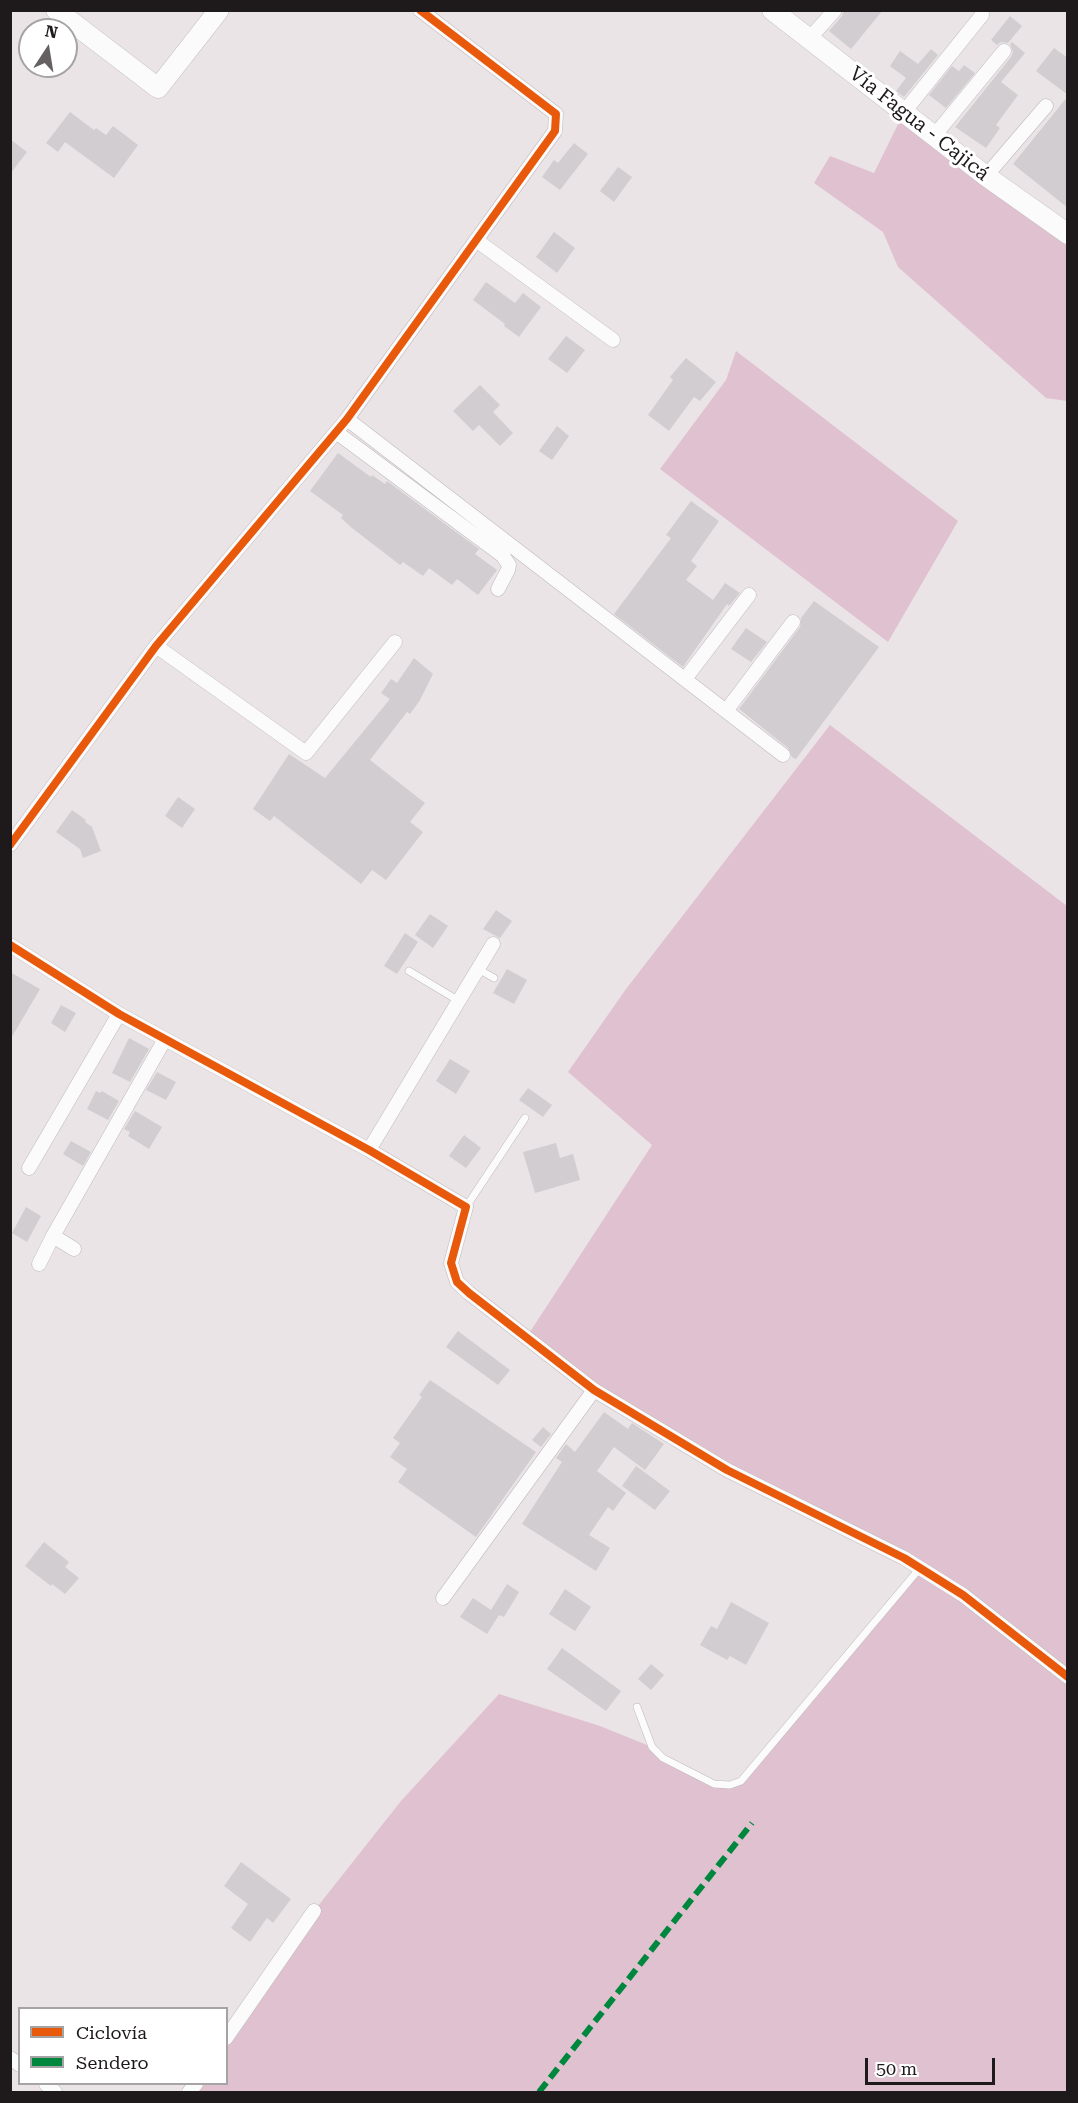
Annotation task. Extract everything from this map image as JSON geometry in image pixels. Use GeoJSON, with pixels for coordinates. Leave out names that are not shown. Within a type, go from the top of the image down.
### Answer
{"type":"FeatureCollection","features":[{"type":"Feature","properties":{"kind":"street"},"geometry":{"type":"LineString","coordinates":[[56,10],[158,88],[219,10]]}},
{"type":"Feature","properties":{"kind":"street"},"geometry":{"type":"LineString","coordinates":[[10,845],[156,645],[347,419],[555,131],[556,114],[420,10]]}},
{"type":"Feature","properties":{"kind":"street","name":"Vía Fagua - Cajicá"},"geometry":{"type":"LineString","coordinates":[[772,10],[986,176],[1068,234]]}},
{"type":"Feature","properties":{"kind":"street"},"geometry":{"type":"LineString","coordinates":[[809,39],[835,10]]}},
{"type":"Feature","properties":{"kind":"street"},"geometry":{"type":"LineString","coordinates":[[904,112],[982,15]]}},
{"type":"Feature","properties":{"kind":"street"},"geometry":{"type":"LineString","coordinates":[[934,136],[1004,51]]}},
{"type":"Feature","properties":{"kind":"street"},"geometry":{"type":"LineString","coordinates":[[986,176],[1046,106]]}},
{"type":"Feature","properties":{"kind":"street"},"geometry":{"type":"LineString","coordinates":[[476,240],[613,340]]}},
{"type":"Feature","properties":{"kind":"street"},"geometry":{"type":"LineString","coordinates":[[347,419],[783,755]]}},
{"type":"Feature","properties":{"kind":"street"},"geometry":{"type":"LineString","coordinates":[[336,432],[503,556],[509,565],[498,589]]}},
{"type":"Feature","properties":{"kind":"street"},"geometry":{"type":"LineString","coordinates":[[685,680],[749,595]]}},
{"type":"Feature","properties":{"kind":"street"},"geometry":{"type":"LineString","coordinates":[[726,711],[793,622]]}},
{"type":"Feature","properties":{"kind":"street"},"geometry":{"type":"LineString","coordinates":[[156,645],[306,753],[395,642]]}},
{"type":"Feature","properties":{"kind":"street"},"geometry":{"type":"LineString","coordinates":[[369,1150],[493,944]]}},
{"type":"Feature","properties":{"kind":"street"},"geometry":{"type":"LineString","coordinates":[[10,945],[118,1014],[369,1150],[466,1207],[451,1263],[458,1282],[469,1293],[594,1390],[727,1470],[904,1558],[963,1595],[1068,1677]]}},
{"type":"Feature","properties":{"kind":"street"},"geometry":{"type":"LineString","coordinates":[[28,1168],[118,1014]]}},
{"type":"Feature","properties":{"kind":"street"},"geometry":{"type":"LineString","coordinates":[[39,1264],[165,1039]]}},
{"type":"Feature","properties":{"kind":"street"},"geometry":{"type":"LineString","coordinates":[[53,1236],[74,1249]]}},
{"type":"Feature","properties":{"kind":"street"},"geometry":{"type":"LineString","coordinates":[[443,1598],[594,1390]]}},
{"type":"Feature","properties":{"kind":"street"},"geometry":{"type":"LineString","coordinates":[[228,2035],[314,1911]]}},
{"type":"Feature","properties":{"kind":"lane"},"geometry":{"type":"LineString","coordinates":[[478,969],[494,978]]}},
{"type":"Feature","properties":{"kind":"lane"},"geometry":{"type":"LineString","coordinates":[[409,971],[459,1001]]}},
{"type":"Feature","properties":{"kind":"lane"},"geometry":{"type":"LineString","coordinates":[[466,1207],[525,1118]]}},
{"type":"Feature","properties":{"kind":"lane"},"geometry":{"type":"LineString","coordinates":[[637,1707],[652,1747],[663,1758],[714,1784],[730,1785],[741,1781],[920,1568]]}},
{"type":"Feature","properties":{"kind":"shaded area"},"geometry":{"type":"Polygon","coordinates":[[[904,112],[1067,234],[1067,401],[1046,398],[898,267],[883,232],[814,183],[830,156],[874,173],[904,112]]]}},
{"type":"Feature","properties":{"kind":"shaded area"},"geometry":{"type":"Polygon","coordinates":[[[736,351],[958,521],[888,642],[660,469],[726,380],[736,351]]]}},
{"type":"Feature","properties":{"kind":"shaded area"},"geometry":{"type":"Polygon","coordinates":[[[830,725],[1067,906],[1067,2092],[189,2092],[195,2085],[228,2085],[228,2037],[314,1911],[401,1801],[499,1694],[600,1726],[652,1747],[663,1758],[714,1784],[741,1781],[919,1569],[727,1470],[526,1338],[652,1145],[568,1072],[626,989],[830,725]]]}},
{"type":"Feature","properties":{"kind":"building"},"geometry":{"type":"Polygon","coordinates":[[[844,10],[883,10],[851,49],[829,31],[842,16],[844,10]]]}},
{"type":"Feature","properties":{"kind":"building"},"geometry":{"type":"Polygon","coordinates":[[[1010,16],[1022,26],[1008,43],[1001,42],[997,45],[991,40],[1010,16]]]}},
{"type":"Feature","properties":{"kind":"building"},"geometry":{"type":"Polygon","coordinates":[[[1012,42],[1025,53],[1001,82],[1018,95],[996,125],[1000,128],[986,148],[955,127],[1011,57],[1013,52],[1010,44],[1012,42]]]}},
{"type":"Feature","properties":{"kind":"building"},"geometry":{"type":"Polygon","coordinates":[[[1054,48],[1068,58],[1068,95],[1036,71],[1054,48]]]}},
{"type":"Feature","properties":{"kind":"building"},"geometry":{"type":"Polygon","coordinates":[[[931,49],[938,55],[904,97],[896,91],[906,78],[890,66],[900,51],[918,64],[931,49]]]}},
{"type":"Feature","properties":{"kind":"building"},"geometry":{"type":"Polygon","coordinates":[[[964,65],[975,73],[946,108],[929,95],[952,66],[959,71],[964,65]]]}},
{"type":"Feature","properties":{"kind":"building"},"geometry":{"type":"Polygon","coordinates":[[[1068,96],[1068,208],[1013,164],[1068,96]]]}},
{"type":"Feature","properties":{"kind":"building"},"geometry":{"type":"Polygon","coordinates":[[[70,112],[94,130],[96,128],[106,135],[113,126],[138,145],[114,178],[65,142],[58,152],[46,143],[70,112]]]}},
{"type":"Feature","properties":{"kind":"building"},"geometry":{"type":"Polygon","coordinates":[[[10,139],[27,152],[10,174],[10,139]]]}},
{"type":"Feature","properties":{"kind":"building"},"geometry":{"type":"Polygon","coordinates":[[[574,143],[588,154],[560,190],[542,177],[554,160],[558,163],[574,143]]]}},
{"type":"Feature","properties":{"kind":"building"},"geometry":{"type":"Polygon","coordinates":[[[618,167],[632,177],[614,202],[600,191],[618,167]]]}},
{"type":"Feature","properties":{"kind":"building"},"geometry":{"type":"Polygon","coordinates":[[[554,232],[575,248],[557,273],[536,257],[554,232]]]}},
{"type":"Feature","properties":{"kind":"building"},"geometry":{"type":"Polygon","coordinates":[[[486,282],[515,303],[523,293],[541,307],[519,337],[473,300],[486,282]]]}},
{"type":"Feature","properties":{"kind":"building"},"geometry":{"type":"Polygon","coordinates":[[[566,336],[585,350],[567,373],[548,359],[566,336]]]}},
{"type":"Feature","properties":{"kind":"building"},"geometry":{"type":"Polygon","coordinates":[[[686,358],[716,382],[700,401],[694,397],[669,431],[648,415],[673,380],[670,377],[686,358]]]}},
{"type":"Feature","properties":{"kind":"building"},"geometry":{"type":"Polygon","coordinates":[[[480,385],[500,405],[493,412],[513,433],[500,446],[479,425],[473,431],[453,411],[480,385]]]}},
{"type":"Feature","properties":{"kind":"building"},"geometry":{"type":"Polygon","coordinates":[[[557,426],[569,436],[552,460],[539,451],[557,426]]]}},
{"type":"Feature","properties":{"kind":"building"},"geometry":{"type":"Polygon","coordinates":[[[338,453],[371,477],[372,475],[385,484],[387,481],[479,549],[475,554],[497,570],[478,595],[457,579],[452,585],[429,568],[423,576],[403,562],[400,565],[352,528],[341,518],[343,515],[310,491],[338,453]]]}},
{"type":"Feature","properties":{"kind":"building"},"geometry":{"type":"Polygon","coordinates":[[[691,501],[719,521],[691,561],[697,566],[686,580],[713,600],[725,583],[740,593],[729,606],[727,604],[683,667],[614,614],[671,538],[666,535],[691,501]]]}},
{"type":"Feature","properties":{"kind":"building"},"geometry":{"type":"Polygon","coordinates":[[[814,601],[879,647],[796,759],[792,757],[788,748],[739,709],[800,627],[801,618],[814,601]]]}},
{"type":"Feature","properties":{"kind":"building"},"geometry":{"type":"Polygon","coordinates":[[[746,628],[767,642],[751,662],[731,649],[746,628]]]}},
{"type":"Feature","properties":{"kind":"building"},"geometry":{"type":"Polygon","coordinates":[[[414,658],[433,674],[410,714],[407,712],[370,760],[425,803],[410,822],[423,832],[386,880],[372,870],[361,884],[274,816],[270,821],[253,809],[289,754],[325,778],[390,699],[381,693],[391,679],[397,683],[414,658]]]}},
{"type":"Feature","properties":{"kind":"building"},"geometry":{"type":"Polygon","coordinates":[[[178,797],[195,809],[182,828],[165,816],[178,797]]]}},
{"type":"Feature","properties":{"kind":"building"},"geometry":{"type":"Polygon","coordinates":[[[72,810],[92,827],[101,851],[83,858],[80,849],[56,832],[72,810]]]}},
{"type":"Feature","properties":{"kind":"building"},"geometry":{"type":"Polygon","coordinates":[[[496,910],[512,921],[500,938],[483,929],[496,910]]]}},
{"type":"Feature","properties":{"kind":"building"},"geometry":{"type":"Polygon","coordinates":[[[430,914],[448,926],[433,948],[415,935],[430,914]]]}},
{"type":"Feature","properties":{"kind":"building"},"geometry":{"type":"Polygon","coordinates":[[[405,933],[418,942],[397,974],[384,966],[405,933]]]}},
{"type":"Feature","properties":{"kind":"building"},"geometry":{"type":"Polygon","coordinates":[[[507,969],[527,980],[514,1004],[493,993],[507,969]]]}},
{"type":"Feature","properties":{"kind":"building"},"geometry":{"type":"Polygon","coordinates":[[[10,972],[40,989],[10,1040],[10,972]]]}},
{"type":"Feature","properties":{"kind":"building"},"geometry":{"type":"Polygon","coordinates":[[[61,1005],[76,1013],[65,1032],[51,1023],[61,1005]]]}},
{"type":"Feature","properties":{"kind":"building"},"geometry":{"type":"Polygon","coordinates":[[[129,1038],[149,1049],[130,1082],[112,1073],[129,1038]]]}},
{"type":"Feature","properties":{"kind":"building"},"geometry":{"type":"Polygon","coordinates":[[[450,1059],[470,1071],[456,1094],[436,1081],[450,1059]]]}},
{"type":"Feature","properties":{"kind":"building"},"geometry":{"type":"Polygon","coordinates":[[[157,1072],[176,1082],[166,1100],[146,1090],[157,1072]]]}},
{"type":"Feature","properties":{"kind":"building"},"geometry":{"type":"Polygon","coordinates":[[[528,1088],[552,1105],[543,1117],[519,1100],[528,1088]]]}},
{"type":"Feature","properties":{"kind":"building"},"geometry":{"type":"Polygon","coordinates":[[[96,1091],[100,1093],[102,1091],[119,1101],[108,1120],[87,1109],[96,1091]]]}},
{"type":"Feature","properties":{"kind":"building"},"geometry":{"type":"Polygon","coordinates":[[[135,1111],[162,1127],[149,1149],[128,1136],[130,1132],[124,1129],[135,1111]]]}},
{"type":"Feature","properties":{"kind":"building"},"geometry":{"type":"Polygon","coordinates":[[[464,1135],[481,1148],[466,1168],[449,1156],[464,1135]]]}},
{"type":"Feature","properties":{"kind":"building"},"geometry":{"type":"Polygon","coordinates":[[[71,1141],[91,1152],[83,1166],[63,1154],[71,1141]]]}},
{"type":"Feature","properties":{"kind":"building"},"geometry":{"type":"Polygon","coordinates":[[[556,1143],[560,1158],[573,1154],[580,1180],[535,1193],[523,1152],[556,1143]]]}},
{"type":"Feature","properties":{"kind":"building"},"geometry":{"type":"Polygon","coordinates":[[[26,1207],[41,1216],[27,1242],[12,1233],[26,1207]]]}},
{"type":"Feature","properties":{"kind":"building"},"geometry":{"type":"Polygon","coordinates":[[[458,1331],[510,1370],[498,1385],[446,1347],[458,1331]]]}},
{"type":"Feature","properties":{"kind":"building"},"geometry":{"type":"Polygon","coordinates":[[[430,1380],[536,1452],[476,1537],[398,1482],[407,1469],[390,1457],[400,1443],[393,1438],[422,1397],[419,1395],[430,1380]]]}},
{"type":"Feature","properties":{"kind":"building"},"geometry":{"type":"Polygon","coordinates":[[[604,1412],[628,1429],[632,1423],[664,1444],[645,1470],[614,1447],[597,1471],[626,1493],[613,1511],[608,1507],[589,1535],[610,1548],[596,1571],[522,1524],[562,1462],[556,1458],[566,1444],[575,1452],[604,1412]]]}},
{"type":"Feature","properties":{"kind":"building"},"geometry":{"type":"Polygon","coordinates":[[[543,1427],[551,1434],[541,1447],[532,1440],[543,1427]]]}},
{"type":"Feature","properties":{"kind":"building"},"geometry":{"type":"Polygon","coordinates":[[[636,1466],[670,1491],[655,1510],[622,1486],[636,1466]]]}},
{"type":"Feature","properties":{"kind":"building"},"geometry":{"type":"Polygon","coordinates":[[[44,1542],[69,1562],[65,1567],[79,1578],[65,1594],[25,1566],[44,1542]]]}},
{"type":"Feature","properties":{"kind":"building"},"geometry":{"type":"Polygon","coordinates":[[[507,1584],[519,1592],[504,1617],[499,1615],[487,1634],[460,1617],[473,1598],[491,1610],[507,1584]]]}},
{"type":"Feature","properties":{"kind":"building"},"geometry":{"type":"Polygon","coordinates":[[[565,1589],[591,1607],[575,1631],[549,1614],[565,1589]]]}},
{"type":"Feature","properties":{"kind":"building"},"geometry":{"type":"Polygon","coordinates":[[[731,1602],[769,1623],[746,1665],[730,1656],[727,1660],[700,1645],[711,1626],[717,1629],[731,1602]]]}},
{"type":"Feature","properties":{"kind":"building"},"geometry":{"type":"Polygon","coordinates":[[[562,1648],[621,1691],[606,1711],[547,1669],[562,1648]]]}},
{"type":"Feature","properties":{"kind":"building"},"geometry":{"type":"Polygon","coordinates":[[[651,1664],[664,1675],[651,1690],[638,1679],[651,1664]]]}},
{"type":"Feature","properties":{"kind":"building"},"geometry":{"type":"Polygon","coordinates":[[[241,1862],[291,1899],[273,1923],[267,1918],[250,1942],[231,1928],[248,1904],[224,1886],[241,1862]]]}},
{"type":"Feature","properties":{"kind":"marked path"},"geometry":{"type":"LineString","coordinates":[[539,2092],[752,1823]]}},
{"type":"Feature","properties":{"kind":"cycle path"},"geometry":{"type":"LineString","coordinates":[[10,845],[156,646],[347,419],[555,131],[556,114],[420,10]]}},
{"type":"Feature","properties":{"kind":"cycle path"},"geometry":{"type":"LineString","coordinates":[[10,945],[119,1014],[369,1150],[466,1207],[451,1263],[457,1282],[469,1293],[594,1390],[727,1470],[904,1558],[963,1595],[1068,1677]]}}]}
